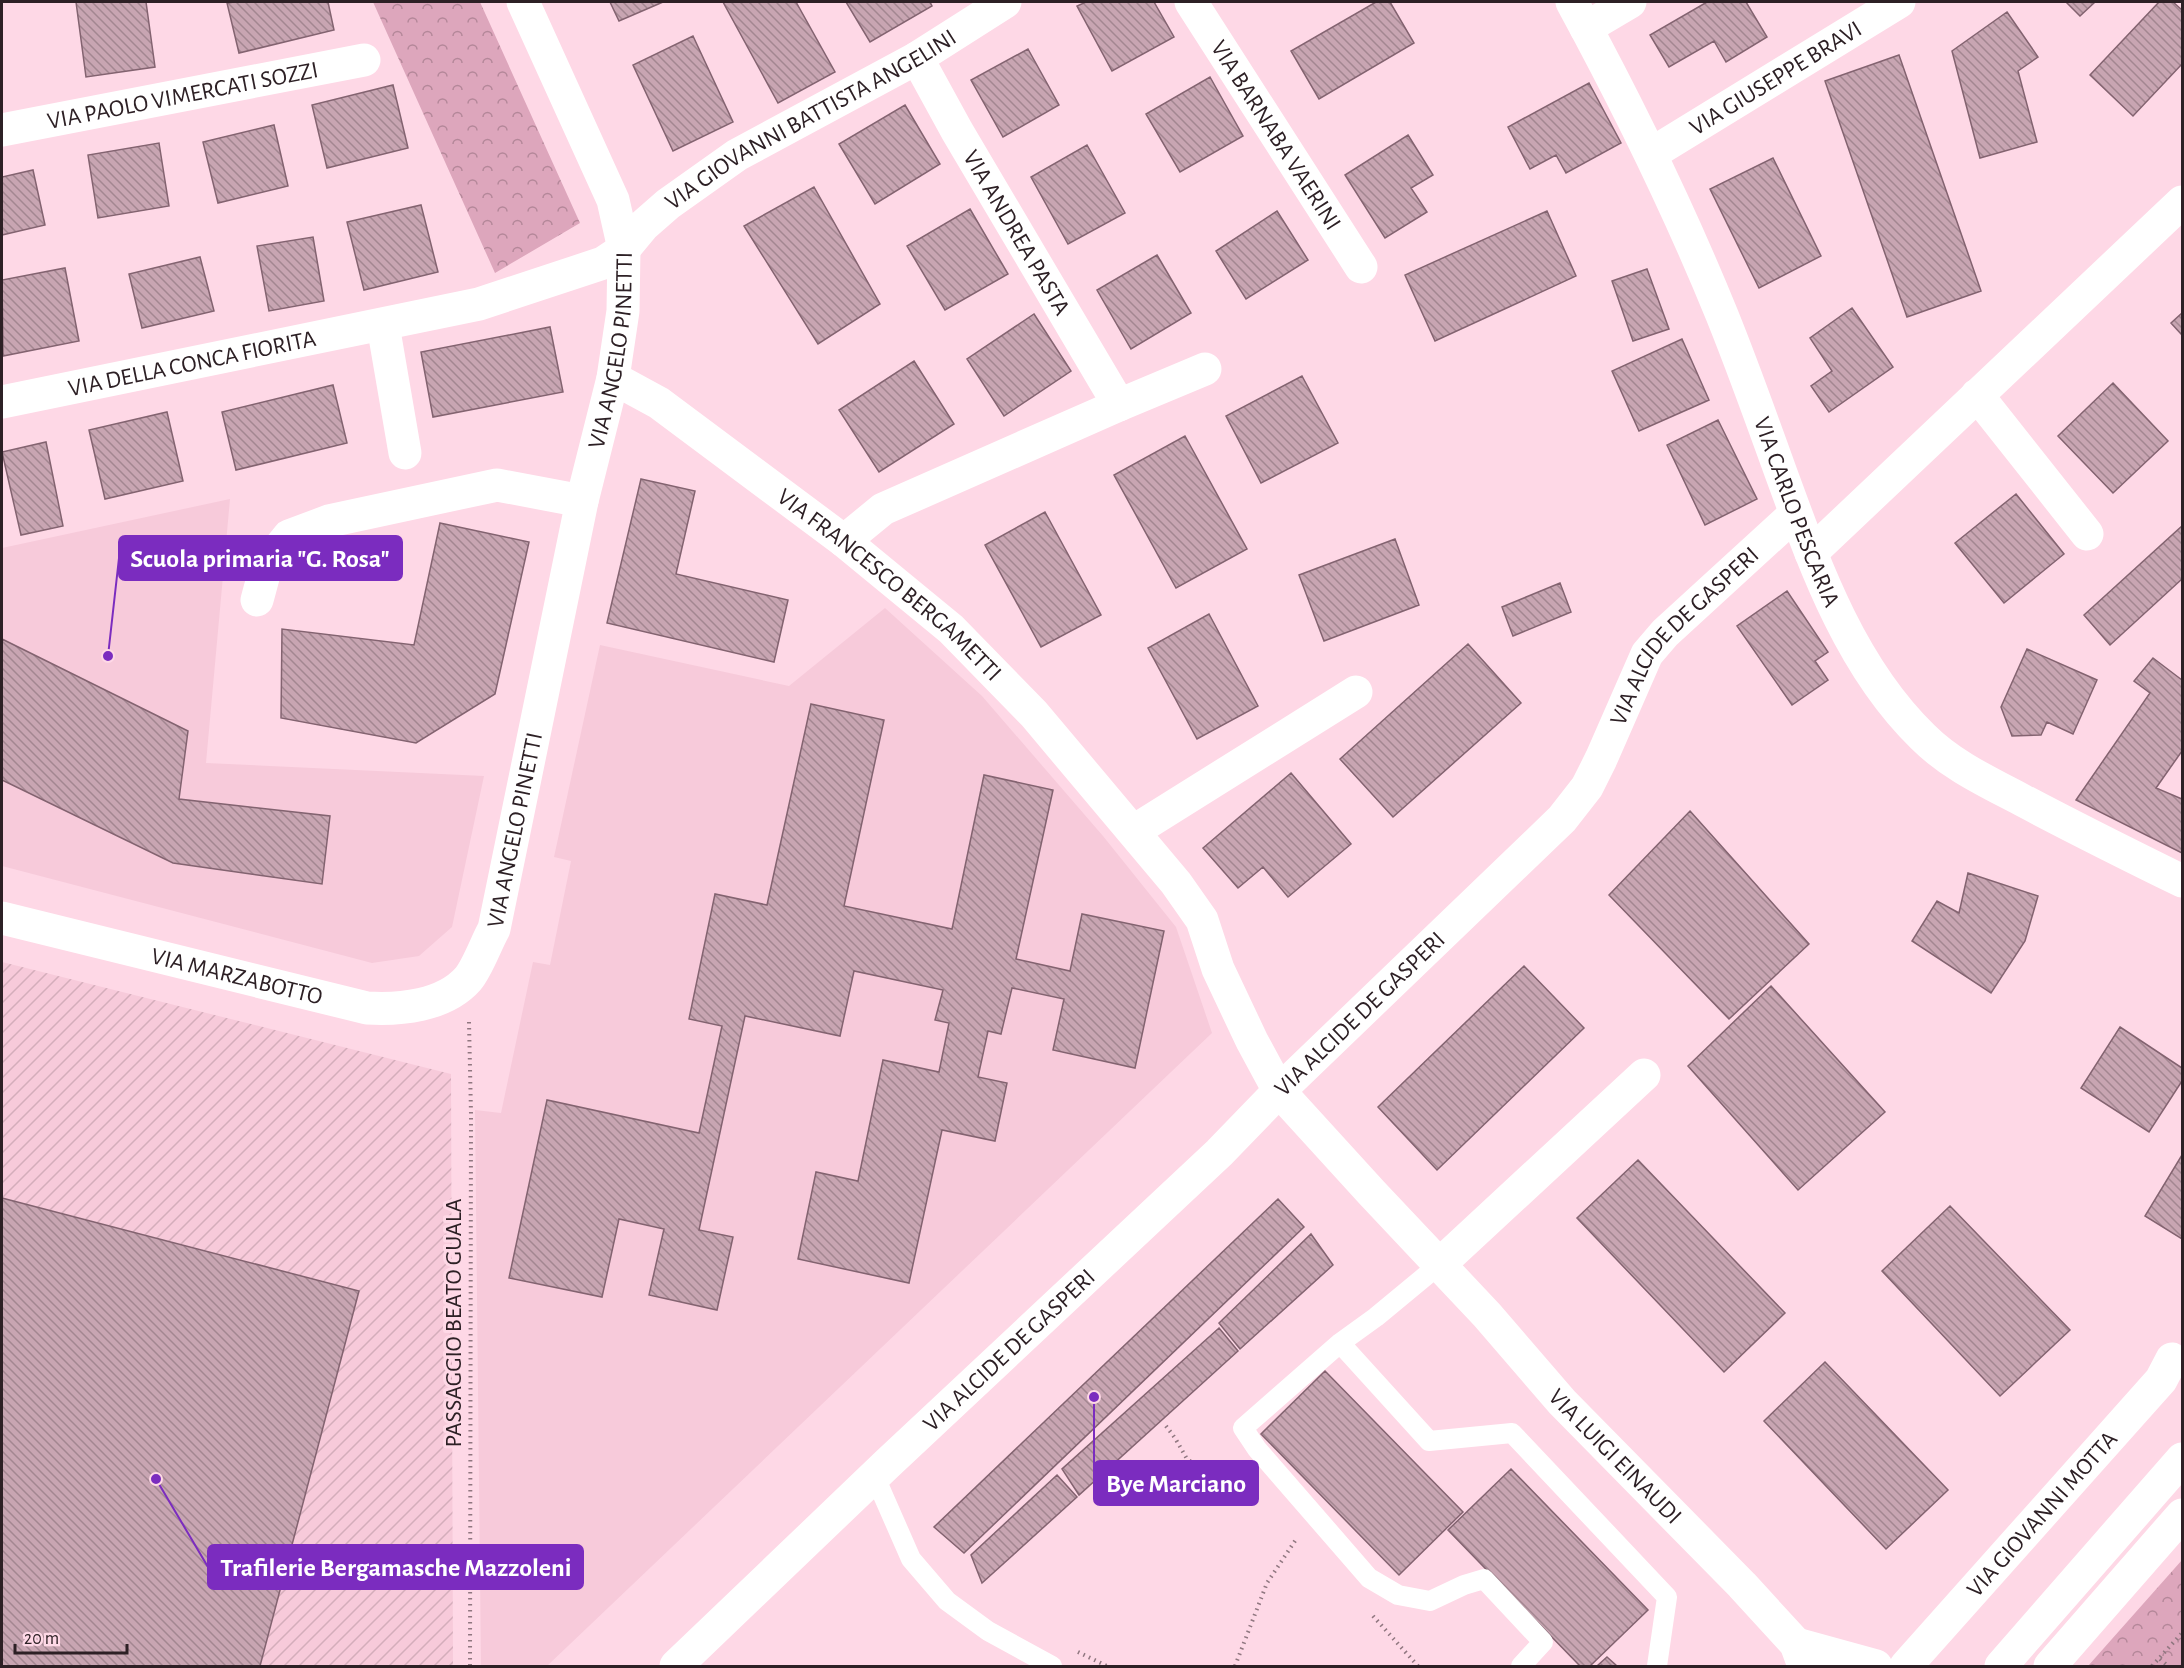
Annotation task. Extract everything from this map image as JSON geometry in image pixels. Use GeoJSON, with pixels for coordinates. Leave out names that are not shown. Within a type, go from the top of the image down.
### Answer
{"type":"FeatureCollection","features":[{"type":"Feature","properties":{"kind":"main road","name":"VIA ANGELO PINETTI"},"geometry":{"type":"LineString","coordinates":[[468,979],[494,929],[582,501],[613,378],[623,311],[624,249],[613,200],[523,2]]}},
{"type":"Feature","properties":{"kind":"main road","name":"VIA GIOVANNI BATTISTA ANGELINI"},"geometry":{"type":"LineString","coordinates":[[624,249],[644,225],[668,204],[737,155],[917,57],[1005,2]]}},
{"type":"Feature","properties":{"kind":"main road","name":"VIA BARNABA VAERINI"},"geometry":{"type":"LineString","coordinates":[[1191,2],[1361,267]]}},
{"type":"Feature","properties":{"kind":"main road"},"geometry":{"type":"LineString","coordinates":[[1579,15],[1630,2]]}},
{"type":"Feature","properties":{"kind":"main road","name":"VIA GIUSEPPE BRAVI"},"geometry":{"type":"LineString","coordinates":[[1651,154],[1899,2]]}},
{"type":"Feature","properties":{"kind":"main road","name":"VIA CARLO PESCARIA"},"geometry":{"type":"LineString","coordinates":[[1579,15],[1651,154],[1722,316],[1795,514],[1824,585],[1859,655],[1895,707],[1925,739],[1968,771],[2182,881]]}},
{"type":"Feature","properties":{"kind":"main road","name":"VIA ANDREA PASTA"},"geometry":{"type":"LineString","coordinates":[[917,57],[957,131],[1119,405]]}},
{"type":"Feature","properties":{"kind":"main road","name":"VIA PAOLO VIMERCATI SOZZI"},"geometry":{"type":"LineString","coordinates":[[2,130],[364,60]]}},
{"type":"Feature","properties":{"kind":"main road"},"geometry":{"type":"LineString","coordinates":[[1811,553],[2182,202]]}},
{"type":"Feature","properties":{"kind":"main road","name":"VIA DELLA CONCA FIORITA"},"geometry":{"type":"LineString","coordinates":[[2,402],[479,304],[603,263],[624,249]]}},
{"type":"Feature","properties":{"kind":"main road"},"geometry":{"type":"LineString","coordinates":[[383,325],[405,453]]}},
{"type":"Feature","properties":{"kind":"main road"},"geometry":{"type":"LineString","coordinates":[[844,541],[883,509],[1205,369]]}},
{"type":"Feature","properties":{"kind":"main road","name":"VIA FRANCESCO BERGAMETTI"},"geometry":{"type":"LineString","coordinates":[[613,378],[659,403],[844,541],[951,629],[1034,714],[1134,831],[1176,883],[1202,921],[1218,969],[1252,1041],[1280,1091]]}},
{"type":"Feature","properties":{"kind":"main road"},"geometry":{"type":"LineString","coordinates":[[1977,395],[2087,534]]}},
{"type":"Feature","properties":{"kind":"main road"},"geometry":{"type":"LineString","coordinates":[[258,600],[267,562],[288,536],[329,521],[497,485],[582,501]]}},
{"type":"Feature","properties":{"kind":"main road","name":"VIA ALCIDE DE GASPERI"},"geometry":{"type":"LineString","coordinates":[[676,1666],[1219,1153],[1280,1091],[1562,819],[1587,787],[1647,654],[1665,633],[1795,514]]}},
{"type":"Feature","properties":{"kind":"main road"},"geometry":{"type":"LineString","coordinates":[[1134,831],[1356,692]]}},
{"type":"Feature","properties":{"kind":"main road","name":"VIA MARZABOTTO"},"geometry":{"type":"LineString","coordinates":[[2,918],[366,1008],[403,1008],[429,1002],[450,993],[468,979]]}},
{"type":"Feature","properties":{"kind":"main road"},"geometry":{"type":"LineString","coordinates":[[1440,1264],[1644,1075]]}},
{"type":"Feature","properties":{"kind":"main road","name":"VIA LUIGI EINAUDI"},"geometry":{"type":"LineString","coordinates":[[1280,1091],[1440,1264],[1562,1402],[1742,1585],[1800,1655],[1876,1666]]}},
{"type":"Feature","properties":{"kind":"main road","name":"VIA GIOVANNI MOTTA"},"geometry":{"type":"LineString","coordinates":[[1906,1666],[2161,1380],[2172,1359]]}},
{"type":"Feature","properties":{"kind":"main road"},"geometry":{"type":"LineString","coordinates":[[2001,1666],[2182,1459]]}},
{"type":"Feature","properties":{"kind":"main road"},"geometry":{"type":"LineString","coordinates":[[2050,1666],[2182,1515]]}},
{"type":"Feature","properties":{"kind":"lane"},"geometry":{"type":"LineString","coordinates":[[1440,1264],[1376,1317],[1340,1342],[1243,1428],[1257,1449],[1369,1578],[1398,1595],[1430,1601],[1464,1585],[1484,1579],[1543,1642],[1521,1666]]}},
{"type":"Feature","properties":{"kind":"lane"},"geometry":{"type":"LineString","coordinates":[[1340,1342],[1429,1441],[1512,1433],[1667,1597],[1658,1666]]}},
{"type":"Feature","properties":{"kind":"lane"},"geometry":{"type":"LineString","coordinates":[[875,1477],[910,1559],[947,1601],[988,1631],[1052,1666]]}},
{"type":"Feature","properties":{"kind":"path","name":"PASSAGGIO BEATO GUALA"},"geometry":{"type":"LineString","coordinates":[[468,979],[471,1114],[470,1666]]}},
{"type":"Feature","properties":{"kind":"path"},"geometry":{"type":"LineString","coordinates":[[1236,1666],[1267,1583],[1297,1537]]}},
{"type":"Feature","properties":{"kind":"path"},"geometry":{"type":"LineString","coordinates":[[2152,1666],[2182,1633]]}},
{"type":"Feature","properties":{"kind":"path"},"geometry":{"type":"LineString","coordinates":[[1072,1649],[1107,1666]]}},
{"type":"Feature","properties":{"kind":"path"},"geometry":{"type":"LineString","coordinates":[[2160,1659],[2168,1666]]}},
{"type":"Feature","properties":{"kind":"shaded area"},"geometry":{"type":"Polygon","coordinates":[[[230,499],[206,763],[484,776],[452,927],[419,956],[372,963],[2,866],[2,548],[230,499]]]}},
{"type":"Feature","properties":{"kind":"shaded area"},"geometry":{"type":"Polygon","coordinates":[[[885,608],[982,696],[1103,836],[1176,927],[1212,1033],[547,1666],[481,1666],[475,1110],[501,1113],[533,962],[550,965],[571,861],[554,857],[600,645],[789,686],[885,608]]]}},
{"type":"Feature","properties":{"kind":"shaded area"},"geometry":{"type":"Polygon","coordinates":[[[2,962],[451,1074],[453,1666],[2,1666],[2,962]]]}},
{"type":"Feature","properties":{"kind":"green space"},"geometry":{"type":"Polygon","coordinates":[[[373,2],[480,2],[580,223],[495,273],[373,2]]]}},
{"type":"Feature","properties":{"kind":"green space"},"geometry":{"type":"Polygon","coordinates":[[[2182,1560],[2182,1666],[2088,1666],[2182,1560]]]}},
{"type":"Feature","properties":{"kind":"building"},"geometry":{"type":"Polygon","coordinates":[[[76,2],[146,2],[155,67],[86,77],[76,2]]]}},
{"type":"Feature","properties":{"kind":"building"},"geometry":{"type":"Polygon","coordinates":[[[328,2],[334,30],[239,53],[227,3],[328,2]]]}},
{"type":"Feature","properties":{"kind":"building"},"geometry":{"type":"Polygon","coordinates":[[[610,2],[663,2],[619,21],[610,2]]]}},
{"type":"Feature","properties":{"kind":"building"},"geometry":{"type":"Polygon","coordinates":[[[723,2],[796,2],[835,72],[778,103],[723,2]]]}},
{"type":"Feature","properties":{"kind":"building"},"geometry":{"type":"Polygon","coordinates":[[[846,2],[930,2],[932,6],[870,42],[846,2]]]}},
{"type":"Feature","properties":{"kind":"building"},"geometry":{"type":"Polygon","coordinates":[[[1086,2],[1154,2],[1174,37],[1112,71],[1077,6],[1086,2]]]}},
{"type":"Feature","properties":{"kind":"building"},"geometry":{"type":"Polygon","coordinates":[[[1376,2],[1390,2],[1414,43],[1319,99],[1291,51],[1376,2]]]}},
{"type":"Feature","properties":{"kind":"building"},"geometry":{"type":"Polygon","coordinates":[[[1707,2],[1746,2],[1767,37],[1726,62],[1714,41],[1669,67],[1650,35],[1707,2]]]}},
{"type":"Feature","properties":{"kind":"building"},"geometry":{"type":"Polygon","coordinates":[[[2066,2],[2095,2],[2080,16],[2066,2]]]}},
{"type":"Feature","properties":{"kind":"building"},"geometry":{"type":"Polygon","coordinates":[[[2159,2],[2173,2],[2182,10],[2182,64],[2133,116],[2090,75],[2159,2]]]}},
{"type":"Feature","properties":{"kind":"building"},"geometry":{"type":"Polygon","coordinates":[[[2007,12],[2038,57],[2018,71],[2037,142],[1980,158],[1952,51],[2007,12]]]}},
{"type":"Feature","properties":{"kind":"building"},"geometry":{"type":"Polygon","coordinates":[[[693,36],[733,122],[673,151],[633,65],[693,36]]]}},
{"type":"Feature","properties":{"kind":"building"},"geometry":{"type":"Polygon","coordinates":[[[1028,49],[1059,105],[1003,137],[971,80],[1028,49]]]}},
{"type":"Feature","properties":{"kind":"building"},"geometry":{"type":"Polygon","coordinates":[[[1899,55],[1981,291],[1907,317],[1825,81],[1899,55]]]}},
{"type":"Feature","properties":{"kind":"building"},"geometry":{"type":"Polygon","coordinates":[[[1210,77],[1243,136],[1180,172],[1146,114],[1210,77]]]}},
{"type":"Feature","properties":{"kind":"building"},"geometry":{"type":"Polygon","coordinates":[[[1589,83],[1621,143],[1566,173],[1556,155],[1530,169],[1508,127],[1589,83]]]}},
{"type":"Feature","properties":{"kind":"building"},"geometry":{"type":"Polygon","coordinates":[[[393,85],[408,148],[327,168],[312,105],[393,85]]]}},
{"type":"Feature","properties":{"kind":"building"},"geometry":{"type":"Polygon","coordinates":[[[905,105],[940,164],[875,204],[839,144],[905,105]]]}},
{"type":"Feature","properties":{"kind":"building"},"geometry":{"type":"Polygon","coordinates":[[[274,125],[288,186],[218,203],[203,142],[274,125]]]}},
{"type":"Feature","properties":{"kind":"building"},"geometry":{"type":"Polygon","coordinates":[[[1408,135],[1433,175],[1411,188],[1427,212],[1385,238],[1345,175],[1408,135]]]}},
{"type":"Feature","properties":{"kind":"building"},"geometry":{"type":"Polygon","coordinates":[[[159,143],[169,206],[98,218],[88,155],[159,143]]]}},
{"type":"Feature","properties":{"kind":"building"},"geometry":{"type":"Polygon","coordinates":[[[1087,145],[1125,213],[1068,244],[1031,177],[1087,145]]]}},
{"type":"Feature","properties":{"kind":"building"},"geometry":{"type":"Polygon","coordinates":[[[1773,158],[1821,256],[1759,288],[1710,189],[1773,158]]]}},
{"type":"Feature","properties":{"kind":"building"},"geometry":{"type":"Polygon","coordinates":[[[33,170],[45,225],[2,235],[2,177],[33,170]]]}},
{"type":"Feature","properties":{"kind":"building"},"geometry":{"type":"Polygon","coordinates":[[[814,187],[880,304],[818,344],[744,226],[814,187]]]}},
{"type":"Feature","properties":{"kind":"building"},"geometry":{"type":"Polygon","coordinates":[[[421,205],[438,272],[364,290],[347,222],[421,205]]]}},
{"type":"Feature","properties":{"kind":"building"},"geometry":{"type":"Polygon","coordinates":[[[970,209],[1008,274],[945,310],[907,246],[970,209]]]}},
{"type":"Feature","properties":{"kind":"building"},"geometry":{"type":"Polygon","coordinates":[[[1277,211],[1308,260],[1246,299],[1216,251],[1277,211]]]}},
{"type":"Feature","properties":{"kind":"building"},"geometry":{"type":"Polygon","coordinates":[[[1547,211],[1576,276],[1435,341],[1405,275],[1547,211]]]}},
{"type":"Feature","properties":{"kind":"building"},"geometry":{"type":"Polygon","coordinates":[[[313,237],[324,301],[269,311],[257,246],[313,237]]]}},
{"type":"Feature","properties":{"kind":"building"},"geometry":{"type":"Polygon","coordinates":[[[1157,255],[1191,313],[1131,349],[1097,290],[1157,255]]]}},
{"type":"Feature","properties":{"kind":"building"},"geometry":{"type":"Polygon","coordinates":[[[200,257],[214,311],[142,328],[129,274],[200,257]]]}},
{"type":"Feature","properties":{"kind":"building"},"geometry":{"type":"Polygon","coordinates":[[[65,268],[79,341],[3,356],[2,280],[65,268]]]}},
{"type":"Feature","properties":{"kind":"building"},"geometry":{"type":"Polygon","coordinates":[[[1647,269],[1669,329],[1633,341],[1612,281],[1647,269]]]}},
{"type":"Feature","properties":{"kind":"building"},"geometry":{"type":"Polygon","coordinates":[[[1852,308],[1893,367],[1829,412],[1811,386],[1832,371],[1810,338],[1852,308]]]}},
{"type":"Feature","properties":{"kind":"building"},"geometry":{"type":"Polygon","coordinates":[[[2182,313],[2182,335],[2171,323],[2182,313]]]}},
{"type":"Feature","properties":{"kind":"building"},"geometry":{"type":"Polygon","coordinates":[[[1034,314],[1071,371],[1004,416],[967,359],[1034,314]]]}},
{"type":"Feature","properties":{"kind":"building"},"geometry":{"type":"Polygon","coordinates":[[[550,327],[563,392],[433,417],[421,352],[550,327]]]}},
{"type":"Feature","properties":{"kind":"building"},"geometry":{"type":"Polygon","coordinates":[[[1682,339],[1709,400],[1639,431],[1612,371],[1682,339]]]}},
{"type":"Feature","properties":{"kind":"building"},"geometry":{"type":"Polygon","coordinates":[[[914,361],[954,424],[879,472],[839,410],[914,361]]]}},
{"type":"Feature","properties":{"kind":"building"},"geometry":{"type":"Polygon","coordinates":[[[1302,376],[1338,443],[1261,483],[1226,416],[1302,376]]]}},
{"type":"Feature","properties":{"kind":"building"},"geometry":{"type":"Polygon","coordinates":[[[2113,383],[2168,441],[2113,493],[2058,436],[2113,383]]]}},
{"type":"Feature","properties":{"kind":"building"},"geometry":{"type":"Polygon","coordinates":[[[333,385],[347,443],[236,470],[222,412],[333,385]]]}},
{"type":"Feature","properties":{"kind":"building"},"geometry":{"type":"Polygon","coordinates":[[[167,412],[183,481],[105,499],[89,430],[167,412]]]}},
{"type":"Feature","properties":{"kind":"building"},"geometry":{"type":"Polygon","coordinates":[[[1718,420],[1757,499],[1705,525],[1667,445],[1718,420]]]}},
{"type":"Feature","properties":{"kind":"building"},"geometry":{"type":"Polygon","coordinates":[[[1185,436],[1247,549],[1176,588],[1114,475],[1185,436]]]}},
{"type":"Feature","properties":{"kind":"building"},"geometry":{"type":"Polygon","coordinates":[[[46,442],[63,526],[21,535],[2,452],[46,442]]]}},
{"type":"Feature","properties":{"kind":"building"},"geometry":{"type":"Polygon","coordinates":[[[641,479],[695,491],[676,574],[788,600],[774,662],[607,623],[641,479]]]}},
{"type":"Feature","properties":{"kind":"building"},"geometry":{"type":"Polygon","coordinates":[[[2016,494],[2064,554],[2004,603],[1955,543],[2016,494]]]}},
{"type":"Feature","properties":{"kind":"building"},"geometry":{"type":"Polygon","coordinates":[[[1045,512],[1101,615],[1041,647],[985,545],[1045,512]]]}},
{"type":"Feature","properties":{"kind":"building"},"geometry":{"type":"Polygon","coordinates":[[[440,523],[529,542],[495,694],[416,743],[281,718],[282,629],[414,645],[440,523]]]}},
{"type":"Feature","properties":{"kind":"building"},"geometry":{"type":"Polygon","coordinates":[[[2182,526],[2182,579],[2110,645],[2084,615],[2182,526]]]}},
{"type":"Feature","properties":{"kind":"building"},"geometry":{"type":"Polygon","coordinates":[[[1395,539],[1419,605],[1324,641],[1299,575],[1395,539]]]}},
{"type":"Feature","properties":{"kind":"building"},"geometry":{"type":"Polygon","coordinates":[[[1560,583],[1571,612],[1513,636],[1502,607],[1560,583]]]}},
{"type":"Feature","properties":{"kind":"building"},"geometry":{"type":"Polygon","coordinates":[[[1787,591],[1828,652],[1815,661],[1828,680],[1792,705],[1737,626],[1787,591]]]}},
{"type":"Feature","properties":{"kind":"building"},"geometry":{"type":"Polygon","coordinates":[[[1209,614],[1258,706],[1197,739],[1148,648],[1209,614]]]}},
{"type":"Feature","properties":{"kind":"building"},"geometry":{"type":"Polygon","coordinates":[[[2,639],[188,731],[179,799],[330,816],[322,884],[173,863],[2,780],[2,639]]]}},
{"type":"Feature","properties":{"kind":"building"},"geometry":{"type":"Polygon","coordinates":[[[1468,644],[1521,703],[1393,817],[1340,759],[1468,644]]]}},
{"type":"Feature","properties":{"kind":"building"},"geometry":{"type":"Polygon","coordinates":[[[2027,649],[2097,680],[2073,734],[2047,722],[2041,735],[2012,736],[2001,707],[2027,649]]]}},
{"type":"Feature","properties":{"kind":"building"},"geometry":{"type":"Polygon","coordinates":[[[2153,658],[2182,680],[2182,751],[2156,788],[2182,799],[2182,853],[2076,800],[2150,693],[2134,681],[2153,658]]]}},
{"type":"Feature","properties":{"kind":"building"},"geometry":{"type":"Polygon","coordinates":[[[811,704],[884,720],[844,906],[952,929],[984,775],[1053,790],[1016,959],[1070,971],[1082,914],[1164,931],[1135,1068],[1053,1050],[1064,999],[1012,988],[1001,1034],[988,1031],[978,1077],[1007,1083],[995,1141],[942,1130],[909,1283],[798,1259],[816,1172],[858,1181],[883,1060],[939,1072],[949,1023],[935,1020],[943,990],[854,971],[840,1036],[745,1016],[699,1230],[733,1237],[717,1310],[649,1295],[664,1229],[619,1219],[602,1297],[509,1278],[547,1100],[699,1133],[722,1026],[689,1019],[715,894],[767,905],[811,704]]]}},
{"type":"Feature","properties":{"kind":"building"},"geometry":{"type":"Polygon","coordinates":[[[1291,773],[1351,844],[1288,897],[1263,867],[1238,888],[1203,848],[1291,773]]]}},
{"type":"Feature","properties":{"kind":"building"},"geometry":{"type":"Polygon","coordinates":[[[1690,811],[1809,944],[1729,1019],[1609,895],[1690,811]]]}},
{"type":"Feature","properties":{"kind":"building"},"geometry":{"type":"Polygon","coordinates":[[[1968,873],[2038,896],[2025,941],[1991,993],[1912,941],[1937,901],[1959,913],[1968,873]]]}},
{"type":"Feature","properties":{"kind":"building"},"geometry":{"type":"Polygon","coordinates":[[[1524,966],[1584,1028],[1437,1170],[1378,1107],[1524,966]]]}},
{"type":"Feature","properties":{"kind":"building"},"geometry":{"type":"Polygon","coordinates":[[[1771,986],[1885,1112],[1798,1190],[1688,1066],[1771,986]]]}},
{"type":"Feature","properties":{"kind":"building"},"geometry":{"type":"Polygon","coordinates":[[[2120,1027],[2182,1068],[2182,1081],[2149,1132],[2081,1088],[2120,1027]]]}},
{"type":"Feature","properties":{"kind":"building"},"geometry":{"type":"Polygon","coordinates":[[[2182,1155],[2182,1239],[2145,1216],[2182,1155]]]}},
{"type":"Feature","properties":{"kind":"building"},"geometry":{"type":"Polygon","coordinates":[[[1638,1160],[1785,1313],[1724,1372],[1577,1218],[1638,1160]]]}},
{"type":"Feature","properties":{"kind":"building"},"geometry":{"type":"Polygon","coordinates":[[[2,1198],[359,1291],[260,1666],[2,1666],[2,1198]]]}},
{"type":"Feature","properties":{"kind":"building"},"geometry":{"type":"Polygon","coordinates":[[[1278,1199],[1304,1227],[964,1553],[934,1527],[1278,1199]]]}},
{"type":"Feature","properties":{"kind":"building"},"geometry":{"type":"Polygon","coordinates":[[[1950,1206],[2070,1330],[2000,1396],[1882,1271],[1950,1206]]]}},
{"type":"Feature","properties":{"kind":"building"},"geometry":{"type":"Polygon","coordinates":[[[1311,1234],[1333,1265],[1240,1349],[1219,1323],[1311,1234]]]}},
{"type":"Feature","properties":{"kind":"building"},"geometry":{"type":"Polygon","coordinates":[[[1219,1328],[1238,1351],[1079,1495],[1062,1469],[1219,1328]]]}},
{"type":"Feature","properties":{"kind":"building"},"geometry":{"type":"Polygon","coordinates":[[[1825,1362],[1948,1490],[1886,1549],[1764,1421],[1825,1362]]]}},
{"type":"Feature","properties":{"kind":"building"},"geometry":{"type":"Polygon","coordinates":[[[1325,1371],[1463,1512],[1399,1575],[1261,1434],[1325,1371]]]}},
{"type":"Feature","properties":{"kind":"building"},"geometry":{"type":"Polygon","coordinates":[[[1511,1469],[1648,1610],[1590,1666],[1580,1666],[1448,1530],[1511,1469]]]}},
{"type":"Feature","properties":{"kind":"building"},"geometry":{"type":"Polygon","coordinates":[[[1057,1475],[1077,1497],[982,1583],[971,1555],[1057,1475]]]}},
{"type":"Feature","properties":{"kind":"building"},"geometry":{"type":"Polygon","coordinates":[[[1607,1657],[1617,1666],[1597,1666],[1607,1657]]]}},
{"type":"Feature","properties":{"kind":"place","name":"Scuola primaria \"G. Rosa\""},"geometry":{"type":"Point","coordinates":[108,656]}},
{"type":"Feature","properties":{"kind":"place","name":"Bye Marciano"},"geometry":{"type":"Point","coordinates":[1094,1397]}},
{"type":"Feature","properties":{"kind":"place","name":"Trafilerie Bergamasche Mazzoleni"},"geometry":{"type":"Point","coordinates":[156,1479]}}]}
